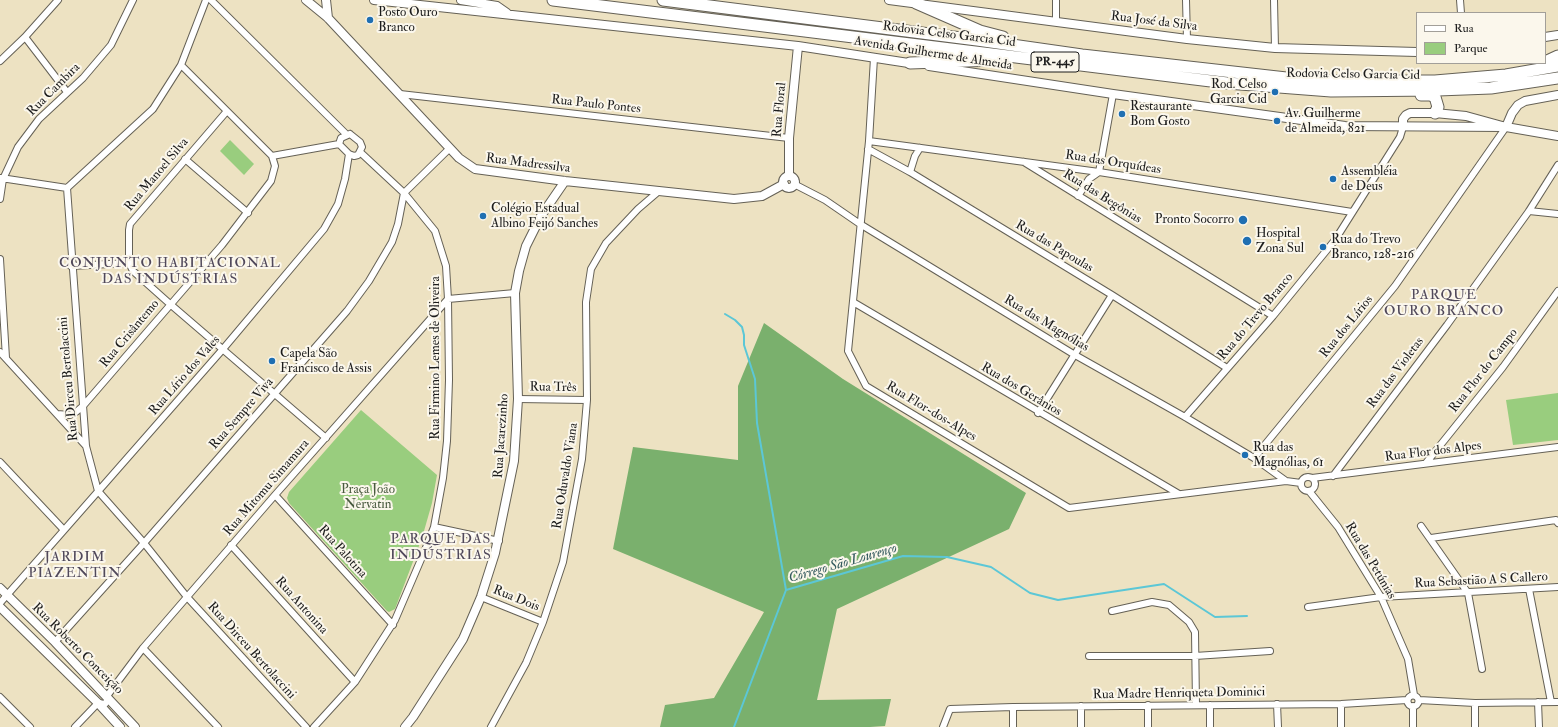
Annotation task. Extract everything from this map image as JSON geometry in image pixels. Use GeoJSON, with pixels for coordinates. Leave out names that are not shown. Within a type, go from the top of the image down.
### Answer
{"type":"FeatureCollection","features":[{"type":"Feature","properties":{"kind":"highway","name":"Rodovia Celso Garcia Cid"},"geometry":{"type":"LineString","coordinates":[[553,0],[1227,84],[1331,91],[1438,90],[1525,84],[1558,78]]}},
{"type":"Feature","properties":{"kind":"highway","name":"Rodovia Celso Garcia Cid"},"geometry":{"type":"LineString","coordinates":[[663,0],[977,40],[1082,55],[1313,80],[1435,81],[1522,73],[1558,66]]}},
{"type":"Feature","properties":{"kind":"highway"},"geometry":{"type":"LineString","coordinates":[[910,2],[980,31],[1003,37],[1058,47],[1082,55]]}},
{"type":"Feature","properties":{"kind":"highway"},"geometry":{"type":"LineString","coordinates":[[1546,62],[1558,56]]}},
{"type":"Feature","properties":{"kind":"highway"},"geometry":{"type":"LineString","coordinates":[[910,63],[995,60],[1048,65],[1064,64]]}},
{"type":"Feature","properties":{"kind":"highway"},"geometry":{"type":"LineString","coordinates":[[1522,73],[1542,64]]}},
{"type":"Feature","properties":{"kind":"highway"},"geometry":{"type":"LineString","coordinates":[[1331,91],[1366,96],[1430,95],[1435,97],[1437,102],[1438,107],[1435,113]]}},
{"type":"Feature","properties":{"kind":"street"},"geometry":{"type":"LineString","coordinates":[[0,61],[25,37],[58,0]]}},
{"type":"Feature","properties":{"kind":"street","name":"Rua Cambira"},"geometry":{"type":"LineString","coordinates":[[0,199],[2,178],[18,147],[38,119],[83,78],[110,45],[133,0]]}},
{"type":"Feature","properties":{"kind":"street"},"geometry":{"type":"LineString","coordinates":[[2,178],[67,188],[153,109],[181,65],[206,0]]}},
{"type":"Feature","properties":{"kind":"street"},"geometry":{"type":"LineString","coordinates":[[211,0],[347,135]]}},
{"type":"Feature","properties":{"kind":"street","name":"Rua Madressilva"},"geometry":{"type":"LineString","coordinates":[[306,0],[328,18],[464,162],[480,171],[734,199],[762,196],[784,184]]}},
{"type":"Feature","properties":{"kind":"street"},"geometry":{"type":"LineString","coordinates":[[326,0],[328,18]]}},
{"type":"Feature","properties":{"kind":"street"},"geometry":{"type":"LineString","coordinates":[[374,0],[497,6]]}},
{"type":"Feature","properties":{"kind":"street"},"geometry":{"type":"LineString","coordinates":[[461,0],[497,6]]}},
{"type":"Feature","properties":{"kind":"street","name":"Rua José da Silva"},"geometry":{"type":"LineString","coordinates":[[889,0],[1187,39],[1275,48],[1416,52]]}},
{"type":"Feature","properties":{"kind":"street"},"geometry":{"type":"LineString","coordinates":[[1056,0],[1056,22]]}},
{"type":"Feature","properties":{"kind":"street"},"geometry":{"type":"LineString","coordinates":[[1186,0],[1187,39]]}},
{"type":"Feature","properties":{"kind":"street"},"geometry":{"type":"LineString","coordinates":[[1274,0],[1275,48]]}},
{"type":"Feature","properties":{"kind":"street"},"geometry":{"type":"LineString","coordinates":[[1460,0],[1461,12]]}},
{"type":"Feature","properties":{"kind":"street","name":"Avenida Guilherme de Almeida"},"geometry":{"type":"LineString","coordinates":[[497,6],[507,14],[798,46],[1113,94],[1345,126],[1506,127]]}},
{"type":"Feature","properties":{"kind":"street"},"geometry":{"type":"LineString","coordinates":[[1546,37],[1558,35]]}},
{"type":"Feature","properties":{"kind":"street"},"geometry":{"type":"LineString","coordinates":[[25,37],[67,92]]}},
{"type":"Feature","properties":{"kind":"street","name":"Rua Floral"},"geometry":{"type":"LineString","coordinates":[[789,176],[789,138],[798,46]]}},
{"type":"Feature","properties":{"kind":"street","name":"Rua Flor-dos-Alpes"},"geometry":{"type":"LineString","coordinates":[[874,58],[869,141],[848,350],[866,386],[1069,508],[1286,481],[1301,483]]}},
{"type":"Feature","properties":{"kind":"street"},"geometry":{"type":"LineString","coordinates":[[181,65],[272,156],[339,144]]}},
{"type":"Feature","properties":{"kind":"street","name":"Rua Paulo Pontes"},"geometry":{"type":"LineString","coordinates":[[400,94],[789,138]]}},
{"type":"Feature","properties":{"kind":"street"},"geometry":{"type":"LineString","coordinates":[[1078,196],[1089,179],[1099,172],[1113,94]]}},
{"type":"Feature","properties":{"kind":"street"},"geometry":{"type":"LineString","coordinates":[[1506,127],[1512,113],[1518,105],[1525,101],[1558,95]]}},
{"type":"Feature","properties":{"kind":"street","name":"Rua Manoel Silva"},"geometry":{"type":"LineString","coordinates":[[130,263],[128,230],[130,224],[227,111]]}},
{"type":"Feature","properties":{"kind":"street","name":"Avenida Guilherme de Almeida"},"geometry":{"type":"LineString","coordinates":[[1403,127],[1403,119],[1406,115],[1435,113],[1466,116],[1506,127],[1558,136]]}},
{"type":"Feature","properties":{"kind":"street","name":"Rua do Trevo Branco"},"geometry":{"type":"LineString","coordinates":[[1185,416],[1273,316],[1334,240],[1400,136],[1403,127]]}},
{"type":"Feature","properties":{"kind":"street","name":"Rua dos Lírios"},"geometry":{"type":"LineString","coordinates":[[1254,458],[1395,286],[1506,127]]}},
{"type":"Feature","properties":{"kind":"street"},"geometry":{"type":"LineString","coordinates":[[350,134],[360,142],[362,147],[360,152],[354,156],[349,154],[339,144],[341,138],[350,134]]}},
{"type":"Feature","properties":{"kind":"street","name":"Rua das Orquídeas"},"geometry":{"type":"LineString","coordinates":[[869,141],[1099,172],[1352,212]]}},
{"type":"Feature","properties":{"kind":"street"},"geometry":{"type":"LineString","coordinates":[[404,193],[450,148]]}},
{"type":"Feature","properties":{"kind":"street"},"geometry":{"type":"LineString","coordinates":[[910,172],[915,156],[920,148]]}},
{"type":"Feature","properties":{"kind":"street","name":"Rua das Papoulas"},"geometry":{"type":"LineString","coordinates":[[868,149],[910,172],[1112,295],[1227,368]]}},
{"type":"Feature","properties":{"kind":"street","name":"Rua Firmino Lemes de Oliveira"},"geometry":{"type":"LineString","coordinates":[[314,727],[355,682],[393,625],[434,527],[443,478],[448,431],[448,299],[446,266],[434,231],[404,193],[360,152]]}},
{"type":"Feature","properties":{"kind":"street","name":"Rua Lírio dos Vales"},"geometry":{"type":"LineString","coordinates":[[0,603],[223,349],[324,229],[331,219],[338,204],[346,179],[349,154]]}},
{"type":"Feature","properties":{"kind":"street","name":"Rua Crisântemo"},"geometry":{"type":"LineString","coordinates":[[57,414],[70,415],[82,406],[222,245],[248,213],[273,177],[275,166],[272,156]]}},
{"type":"Feature","properties":{"kind":"street"},"geometry":{"type":"LineString","coordinates":[[185,159],[248,213]]}},
{"type":"Feature","properties":{"kind":"street","name":"Rua das Begônias"},"geometry":{"type":"LineString","coordinates":[[1022,161],[1273,316]]}},
{"type":"Feature","properties":{"kind":"street","name":"Rua das Violetas"},"geometry":{"type":"LineString","coordinates":[[1333,476],[1447,325],[1529,211],[1558,165]]}},
{"type":"Feature","properties":{"kind":"street"},"geometry":{"type":"LineString","coordinates":[[789,176],[794,178],[794,184],[790,188],[784,184],[784,179],[789,176]]}},
{"type":"Feature","properties":{"kind":"street","name":"Rua Jacarezinho"},"geometry":{"type":"LineString","coordinates":[[404,727],[413,717],[463,639],[480,597],[499,542],[514,462],[518,399],[515,294],[526,246],[541,216],[565,181]]}},
{"type":"Feature","properties":{"kind":"street","name":"Rua das Magnólias"},"geometry":{"type":"LineString","coordinates":[[794,184],[825,200],[860,224],[1075,354],[1185,416],[1254,458],[1286,481]]}},
{"type":"Feature","properties":{"kind":"street","name":"Rua Dirceu Bertolaccini"},"geometry":{"type":"LineString","coordinates":[[67,188],[71,266],[86,446],[98,490],[144,543],[187,597],[306,727]]}},
{"type":"Feature","properties":{"kind":"street","name":"Rua Oduvaldo Viana"},"geometry":{"type":"LineString","coordinates":[[491,727],[526,662],[543,622],[563,562],[582,459],[587,400],[586,302],[591,269],[606,243],[638,209],[659,191]]}},
{"type":"Feature","properties":{"kind":"street","name":"Rua Sempre Viva"},"geometry":{"type":"LineString","coordinates":[[55,642],[335,325],[369,281],[392,242],[398,224],[404,193]]}},
{"type":"Feature","properties":{"kind":"street"},"geometry":{"type":"LineString","coordinates":[[1529,211],[1558,214]]}},
{"type":"Feature","properties":{"kind":"street"},"geometry":{"type":"LineString","coordinates":[[0,259],[6,358]]}},
{"type":"Feature","properties":{"kind":"street"},"geometry":{"type":"LineString","coordinates":[[71,266],[130,263],[133,270],[170,304],[326,438]]}},
{"type":"Feature","properties":{"kind":"street","name":"Rua Flor do Campo"},"geometry":{"type":"LineString","coordinates":[[1426,463],[1503,367],[1558,291]]}},
{"type":"Feature","properties":{"kind":"street"},"geometry":{"type":"LineString","coordinates":[[448,299],[515,294]]}},
{"type":"Feature","properties":{"kind":"street"},"geometry":{"type":"LineString","coordinates":[[1038,413],[1112,295]]}},
{"type":"Feature","properties":{"kind":"street","name":"Rua Mitomu Simamura"},"geometry":{"type":"LineString","coordinates":[[98,703],[105,704],[107,701],[106,696],[143,648],[231,545],[448,299]]}},
{"type":"Feature","properties":{"kind":"street","name":"Rua dos Gerânios"},"geometry":{"type":"LineString","coordinates":[[853,302],[1038,413],[1179,494]]}},
{"type":"Feature","properties":{"kind":"street"},"geometry":{"type":"LineString","coordinates":[[0,352],[86,446]]}},
{"type":"Feature","properties":{"kind":"street","name":"Rua Três"},"geometry":{"type":"LineString","coordinates":[[518,399],[587,400]]}},
{"type":"Feature","properties":{"kind":"street","name":"Rua Flor dos Alpes"},"geometry":{"type":"LineString","coordinates":[[1312,478],[1558,447]]}},
{"type":"Feature","properties":{"kind":"street"},"geometry":{"type":"LineString","coordinates":[[0,462],[64,530]]}},
{"type":"Feature","properties":{"kind":"street"},"geometry":{"type":"LineString","coordinates":[[1305,478],[1312,478],[1315,484],[1313,489],[1309,491],[1303,489],[1301,483],[1305,478]]}},
{"type":"Feature","properties":{"kind":"street","name":"Rua das Petúnias"},"geometry":{"type":"LineString","coordinates":[[1309,491],[1338,528],[1381,597],[1408,659],[1414,695]]}},
{"type":"Feature","properties":{"kind":"street","name":"Rua Palotina"},"geometry":{"type":"LineString","coordinates":[[275,495],[393,625]]}},
{"type":"Feature","properties":{"kind":"street"},"geometry":{"type":"LineString","coordinates":[[1431,538],[1557,522]]}},
{"type":"Feature","properties":{"kind":"street"},"geometry":{"type":"LineString","coordinates":[[1421,526],[1431,538],[1468,593],[1482,669]]}},
{"type":"Feature","properties":{"kind":"street"},"geometry":{"type":"LineString","coordinates":[[434,527],[499,542]]}},
{"type":"Feature","properties":{"kind":"street","name":"Rua Antonina"},"geometry":{"type":"LineString","coordinates":[[231,545],[355,682]]}},
{"type":"Feature","properties":{"kind":"street","name":"Rua Roberto Conceição"},"geometry":{"type":"LineString","coordinates":[[0,588],[55,642],[135,727]]}},
{"type":"Feature","properties":{"kind":"street","name":"Rua Sebastião A S Callero"},"geometry":{"type":"LineString","coordinates":[[1308,607],[1381,597],[1558,588]]}},
{"type":"Feature","properties":{"kind":"street"},"geometry":{"type":"LineString","coordinates":[[1529,589],[1551,702]]}},
{"type":"Feature","properties":{"kind":"street","name":"Rua Dois"},"geometry":{"type":"LineString","coordinates":[[480,597],[543,622]]}},
{"type":"Feature","properties":{"kind":"street"},"geometry":{"type":"LineString","coordinates":[[1112,611],[1152,602],[1169,605],[1189,622],[1195,632],[1196,705]]}},
{"type":"Feature","properties":{"kind":"street","name":"Rua Roberto Conceição"},"geometry":{"type":"LineString","coordinates":[[0,607],[98,703],[120,727]]}},
{"type":"Feature","properties":{"kind":"street"},"geometry":{"type":"LineString","coordinates":[[143,648],[218,727]]}},
{"type":"Feature","properties":{"kind":"street"},"geometry":{"type":"LineString","coordinates":[[1089,656],[1195,656],[1270,651]]}},
{"type":"Feature","properties":{"kind":"street"},"geometry":{"type":"LineString","coordinates":[[1413,706],[1409,705],[1407,700],[1408,697],[1414,695],[1419,700],[1475,703],[1558,702]]}},
{"type":"Feature","properties":{"kind":"street"},"geometry":{"type":"LineString","coordinates":[[0,697],[30,727]]}},
{"type":"Feature","properties":{"kind":"street","name":"Rua Madre Henriqueta Dominici"},"geometry":{"type":"LineString","coordinates":[[943,727],[950,709],[1148,705],[1341,704],[1407,700]]}},
{"type":"Feature","properties":{"kind":"street"},"geometry":{"type":"LineString","coordinates":[[1413,706],[1418,704],[1419,700]]}},
{"type":"Feature","properties":{"kind":"street"},"geometry":{"type":"LineString","coordinates":[[1538,702],[1539,727]]}},
{"type":"Feature","properties":{"kind":"street"},"geometry":{"type":"LineString","coordinates":[[75,727],[98,703]]}},
{"type":"Feature","properties":{"kind":"street"},"geometry":{"type":"LineString","coordinates":[[1475,703],[1475,727]]}},
{"type":"Feature","properties":{"kind":"street"},"geometry":{"type":"LineString","coordinates":[[1278,704],[1278,727]]}},
{"type":"Feature","properties":{"kind":"street"},"geometry":{"type":"LineString","coordinates":[[1341,704],[1341,727]]}},
{"type":"Feature","properties":{"kind":"street"},"geometry":{"type":"LineString","coordinates":[[1148,705],[1148,727]]}},
{"type":"Feature","properties":{"kind":"street"},"geometry":{"type":"LineString","coordinates":[[1210,705],[1210,727]]}},
{"type":"Feature","properties":{"kind":"street"},"geometry":{"type":"LineString","coordinates":[[1081,706],[1081,727]]}},
{"type":"Feature","properties":{"kind":"street"},"geometry":{"type":"LineString","coordinates":[[1413,706],[1413,727]]}},
{"type":"Feature","properties":{"kind":"street"},"geometry":{"type":"LineString","coordinates":[[1013,707],[1013,727]]}},
{"type":"Feature","properties":{"kind":"green space"},"geometry":{"type":"Polygon","coordinates":[[[230,140],[254,164],[244,175],[220,151],[230,140]]]}},
{"type":"Feature","properties":{"kind":"green space"},"geometry":{"type":"Polygon","coordinates":[[[764,323],[843,379],[1026,493],[1009,529],[837,609],[817,700],[891,699],[885,726],[660,727],[665,705],[714,698],[764,612],[613,549],[633,447],[738,460],[738,386],[764,323]]]}},
{"type":"Feature","properties":{"kind":"green space"},"geometry":{"type":"Polygon","coordinates":[[[1558,393],[1558,440],[1513,445],[1506,400],[1558,393]]]}},
{"type":"Feature","properties":{"kind":"green space","name":"Praça João Nervatin"},"geometry":{"type":"Polygon","coordinates":[[[361,410],[437,475],[432,503],[422,538],[395,609],[389,612],[289,503],[287,498],[289,492],[361,410]]]}},
{"type":"Feature","properties":{"kind":"waterway"},"geometry":{"type":"LineString","coordinates":[[725,314],[735,320],[742,327],[744,345],[755,379],[757,423],[786,590]]}},
{"type":"Feature","properties":{"kind":"waterway","name":"Córrego São Lourenço"},"geometry":{"type":"LineString","coordinates":[[734,727],[786,590],[903,556],[947,557],[991,567],[1030,593],[1058,600],[1164,584],[1215,617],[1247,616]]}},
{"type":"Feature","properties":{"kind":"place","name":"Posto Ouro Branco"},"geometry":{"type":"Point","coordinates":[370,20]}},
{"type":"Feature","properties":{"kind":"place","name":"Rod. Celso Garcia Cid"},"geometry":{"type":"Point","coordinates":[1275,92]}},
{"type":"Feature","properties":{"kind":"place","name":"Restaurante Bom Gosto"},"geometry":{"type":"Point","coordinates":[1122,114]}},
{"type":"Feature","properties":{"kind":"place","name":"Av. Guilherme de Almeida, 821"},"geometry":{"type":"Point","coordinates":[1277,121]}},
{"type":"Feature","properties":{"kind":"place","name":"Assembléia de Deus"},"geometry":{"type":"Point","coordinates":[1333,179]}},
{"type":"Feature","properties":{"kind":"place","name":"Colégio Estadual Albino Feijó Sanches"},"geometry":{"type":"Point","coordinates":[483,216]}},
{"type":"Feature","properties":{"kind":"place","name":"Pronto Socorro"},"geometry":{"type":"Point","coordinates":[1243,220]}},
{"type":"Feature","properties":{"kind":"place","name":"Hospital Zona Sul"},"geometry":{"type":"Point","coordinates":[1247,241]}},
{"type":"Feature","properties":{"kind":"place","name":"Rua do Trevo Branco, 128-216"},"geometry":{"type":"Point","coordinates":[1323,247]}},
{"type":"Feature","properties":{"kind":"place","name":"Capela São Francisco de Assis"},"geometry":{"type":"Point","coordinates":[272,361]}},
{"type":"Feature","properties":{"kind":"place","name":"Rua das Magnólias, 61"},"geometry":{"type":"Point","coordinates":[1245,455]}},
{"type":"Feature","properties":{"kind":"district","name":"CONJUNTO HABITACIONAL DAS INDÚSTRIAS"},"geometry":{"type":"Point","coordinates":[170,272]}},
{"type":"Feature","properties":{"kind":"district","name":"PARQUE OURO BRANCO"},"geometry":{"type":"Point","coordinates":[1444,304]}},
{"type":"Feature","properties":{"kind":"district","name":"PARQUE DAS INDÚSTRIAS"},"geometry":{"type":"Point","coordinates":[441,548]}},
{"type":"Feature","properties":{"kind":"district","name":"JARDIM PIAZENTIN"},"geometry":{"type":"Point","coordinates":[75,566]}}]}
